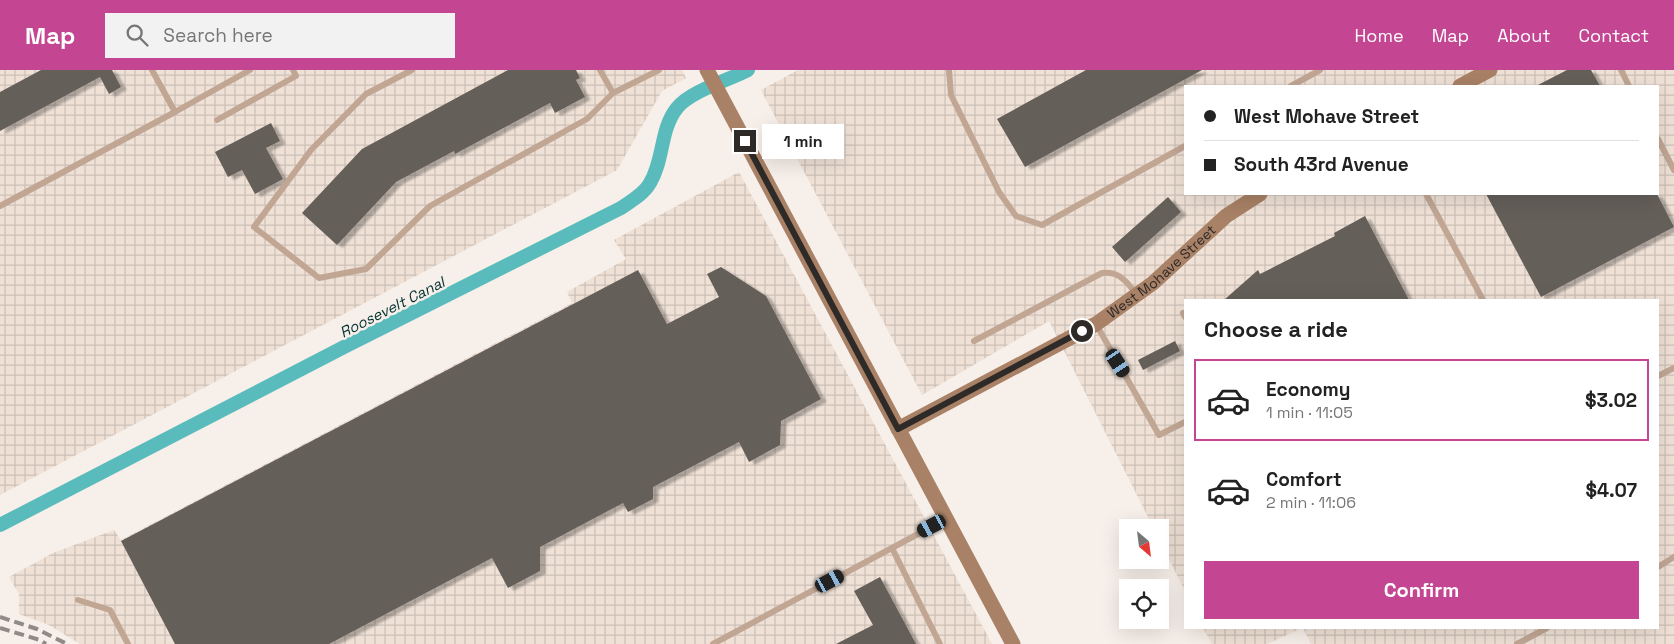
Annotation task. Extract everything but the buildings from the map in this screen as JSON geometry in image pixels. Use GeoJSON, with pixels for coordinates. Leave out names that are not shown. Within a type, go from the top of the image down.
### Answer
{"type":"FeatureCollection","features":[{"type":"Feature","properties":{"kind":"main road"},"geometry":{"type":"LineString","coordinates":[[707,70],[1013,644]]}},
{"type":"Feature","properties":{"kind":"main road"},"geometry":{"type":"LineString","coordinates":[[1462,85],[1490,70]]}},
{"type":"Feature","properties":{"kind":"main road","name":"West Mohave Street"},"geometry":{"type":"LineString","coordinates":[[898,429],[1096,324],[1153,283],[1226,216],[1258,195]]}},
{"type":"Feature","properties":{"kind":"lane"},"geometry":{"type":"LineString","coordinates":[[152,70],[175,112]]}},
{"type":"Feature","properties":{"kind":"lane"},"geometry":{"type":"LineString","coordinates":[[0,206],[250,70]]}},
{"type":"Feature","properties":{"kind":"lane"},"geometry":{"type":"LineString","coordinates":[[217,120],[296,76],[293,70]]}},
{"type":"Feature","properties":{"kind":"lane"},"geometry":{"type":"LineString","coordinates":[[412,70],[366,94],[311,150],[254,227],[319,278],[366,270],[430,206],[587,119],[613,93],[659,70]]}},
{"type":"Feature","properties":{"kind":"lane"},"geometry":{"type":"LineString","coordinates":[[600,70],[613,93]]}},
{"type":"Feature","properties":{"kind":"lane"},"geometry":{"type":"LineString","coordinates":[[949,70],[951,95],[999,192],[1016,216],[1042,225],[1184,147]]}},
{"type":"Feature","properties":{"kind":"lane"},"geometry":{"type":"LineString","coordinates":[[1293,85],[1320,70]]}},
{"type":"Feature","properties":{"kind":"lane"},"geometry":{"type":"LineString","coordinates":[[1621,70],[1629,85]]}},
{"type":"Feature","properties":{"kind":"lane"},"geometry":{"type":"LineString","coordinates":[[1659,141],[1674,170]]}},
{"type":"Feature","properties":{"kind":"lane"},"geometry":{"type":"LineString","coordinates":[[1427,195],[1482,299]]}},
{"type":"Feature","properties":{"kind":"lane"},"geometry":{"type":"LineString","coordinates":[[974,341],[1102,273],[1118,274],[1138,294]]}},
{"type":"Feature","properties":{"kind":"lane"},"geometry":{"type":"LineString","coordinates":[[1096,324],[1159,435],[1184,422]]}},
{"type":"Feature","properties":{"kind":"lane"},"geometry":{"type":"LineString","coordinates":[[1659,376],[1674,368]]}},
{"type":"Feature","properties":{"kind":"lane"},"geometry":{"type":"LineString","coordinates":[[714,644],[946,519]]}},
{"type":"Feature","properties":{"kind":"lane"},"geometry":{"type":"LineString","coordinates":[[892,548],[940,644]]}},
{"type":"Feature","properties":{"kind":"lane"},"geometry":{"type":"LineString","coordinates":[[1659,566],[1674,558]]}},
{"type":"Feature","properties":{"kind":"lane"},"geometry":{"type":"LineString","coordinates":[[78,600],[110,610],[128,644]]}},
{"type":"Feature","properties":{"kind":"lane"},"geometry":{"type":"LineString","coordinates":[[1517,644],[1545,629]]}},
{"type":"Feature","properties":{"kind":"shaded area"},"geometry":{"type":"Polygon","coordinates":[[[0,70],[682,70],[686,78],[662,91],[617,170],[0,495],[0,70]]]}},
{"type":"Feature","properties":{"kind":"shaded area"},"geometry":{"type":"Polygon","coordinates":[[[798,70],[1674,70],[1674,644],[1311,644],[1304,629],[1659,629],[1659,299],[1184,299],[1184,589],[1169,559],[1169,519],[1149,519],[1049,321],[922,395],[761,90],[798,70]]]}},
{"type":"Feature","properties":{"kind":"shaded area"},"geometry":{"type":"Polygon","coordinates":[[[739,172],[992,644],[80,644],[49,625],[19,614],[19,594],[9,577],[53,553],[114,530],[121,540],[572,303],[567,292],[626,259],[614,240],[739,172]]]}},
{"type":"Feature","properties":{"kind":"shaded area"},"geometry":{"type":"Polygon","coordinates":[[[1204,629],[1300,629],[1267,644],[1212,644],[1204,629]]]}},
{"type":"Feature","properties":{"kind":"waterway","name":"Roosevelt Canal"},"geometry":{"type":"LineString","coordinates":[[0,525],[344,347],[621,208],[641,194],[650,183],[658,165],[668,125],[677,108],[700,91],[748,70]]}},
{"type":"Feature","properties":{"kind":"railway"},"geometry":{"type":"LineString","coordinates":[[0,617],[37,629],[67,644]]}},
{"type":"Feature","properties":{"kind":"railway"},"geometry":{"type":"LineString","coordinates":[[0,628],[40,640],[46,644]]}},
{"type":"Feature","properties":{"kind":"route"},"geometry":{"type":"LineString","coordinates":[[745,141],[898,429],[1082,331]]}}]}
